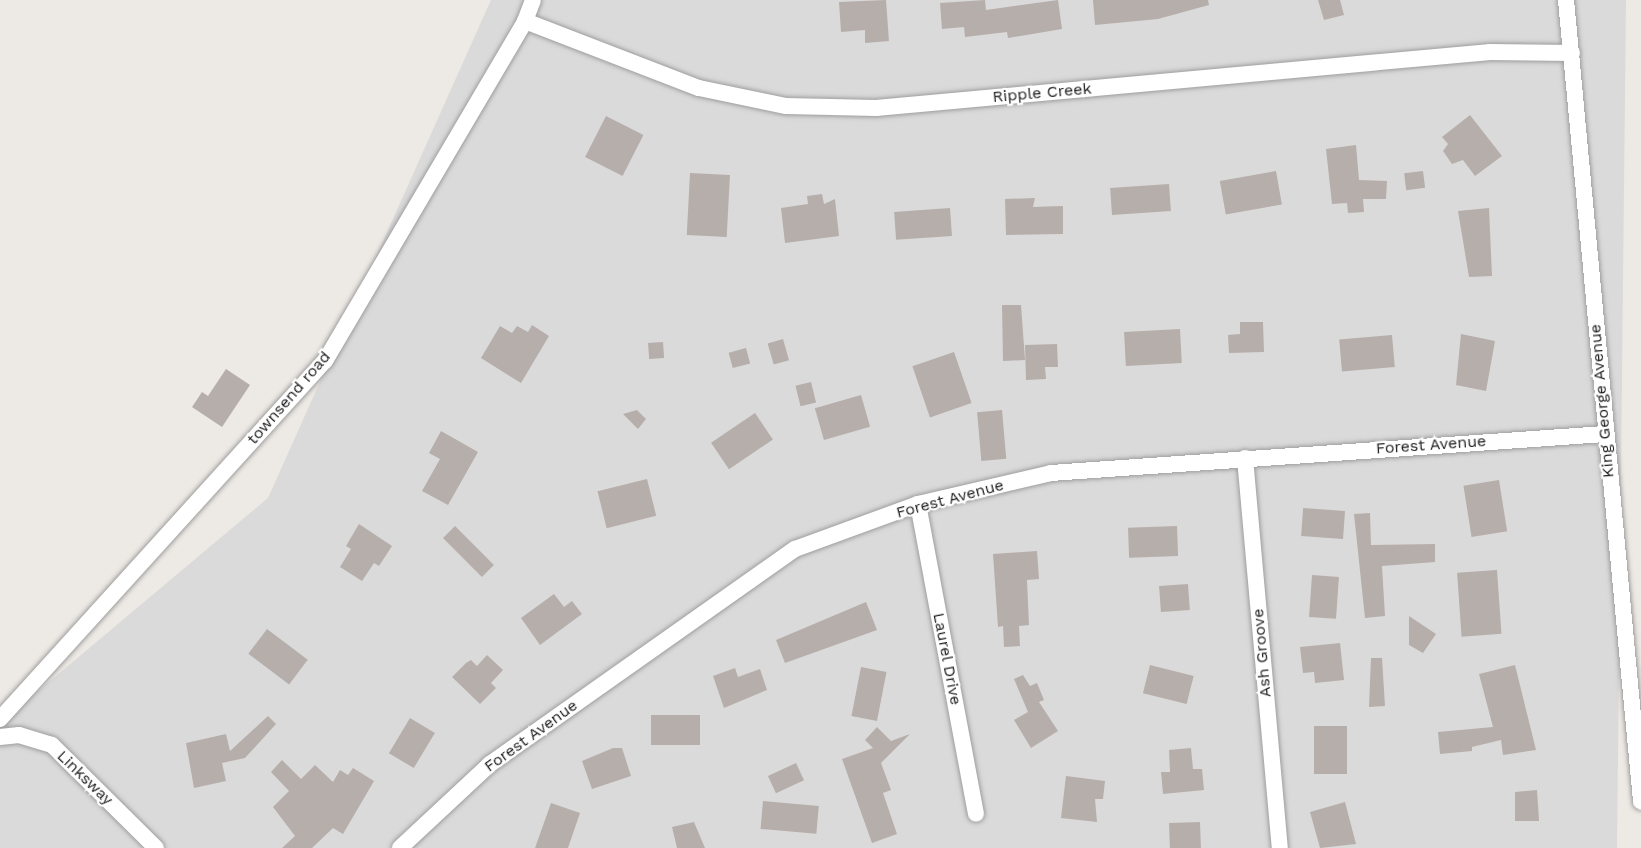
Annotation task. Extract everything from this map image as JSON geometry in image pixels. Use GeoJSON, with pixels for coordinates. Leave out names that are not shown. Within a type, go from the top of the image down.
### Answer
{"type":"FeatureCollection","features":[{"type":"Feature","properties":{"kind":"street","name":"townsend road"},"geometry":{"type":"LineString","coordinates":[[0,718],[325,361],[525,21],[533,0]]}},
{"type":"Feature","properties":{"kind":"street","name":"King George Avenue"},"geometry":{"type":"LineString","coordinates":[[1566,0],[1604,434],[1641,801]]}},
{"type":"Feature","properties":{"kind":"street","name":"Ripple Creek"},"geometry":{"type":"LineString","coordinates":[[525,21],[699,88],[786,106],[876,108],[1490,52],[1572,54]]}},
{"type":"Feature","properties":{"kind":"street","name":"Forest Avenue"},"geometry":{"type":"LineString","coordinates":[[400,848],[490,764],[795,549],[918,504],[1052,473],[1604,434]]}},
{"type":"Feature","properties":{"kind":"street","name":"Ash Groove"},"geometry":{"type":"LineString","coordinates":[[1245,458],[1280,848]]}},
{"type":"Feature","properties":{"kind":"street","name":"Laurel Drive"},"geometry":{"type":"LineString","coordinates":[[918,504],[976,814]]}},
{"type":"Feature","properties":{"kind":"street","name":"Linksway"},"geometry":{"type":"LineString","coordinates":[[0,737],[19,735],[52,745],[156,848]]}},
{"type":"Feature","properties":{"kind":"shaded area"},"geometry":{"type":"Polygon","coordinates":[[[491,0],[1626,0],[1617,848],[0,848],[0,723],[268,498],[491,0]]]}},
{"type":"Feature","properties":{"kind":"building"},"geometry":{"type":"Polygon","coordinates":[[[886,0],[889,41],[865,43],[865,30],[841,32],[839,2],[886,0]]]}},
{"type":"Feature","properties":{"kind":"building"},"geometry":{"type":"Polygon","coordinates":[[[985,0],[986,10],[1058,0],[1062,29],[1008,38],[1007,32],[965,37],[964,27],[942,29],[940,3],[985,0]]]}},
{"type":"Feature","properties":{"kind":"building"},"geometry":{"type":"Polygon","coordinates":[[[1093,0],[1208,0],[1209,5],[1158,19],[1095,25],[1093,0]]]}},
{"type":"Feature","properties":{"kind":"building"},"geometry":{"type":"Polygon","coordinates":[[[1318,0],[1340,0],[1344,15],[1324,20],[1318,0]]]}},
{"type":"Feature","properties":{"kind":"building"},"geometry":{"type":"Polygon","coordinates":[[[1470,115],[1502,156],[1475,176],[1463,160],[1452,164],[1443,151],[1448,144],[1442,137],[1470,115]]]}},
{"type":"Feature","properties":{"kind":"building"},"geometry":{"type":"Polygon","coordinates":[[[606,116],[643,135],[623,176],[585,157],[606,116]]]}},
{"type":"Feature","properties":{"kind":"building"},"geometry":{"type":"Polygon","coordinates":[[[1356,145],[1359,180],[1387,181],[1386,199],[1363,199],[1364,212],[1348,213],[1347,203],[1332,204],[1326,149],[1356,145]]]}},
{"type":"Feature","properties":{"kind":"building"},"geometry":{"type":"Polygon","coordinates":[[[1276,171],[1282,204],[1226,214],[1220,181],[1276,171]]]}},
{"type":"Feature","properties":{"kind":"building"},"geometry":{"type":"Polygon","coordinates":[[[1423,171],[1425,188],[1406,190],[1404,173],[1423,171]]]}},
{"type":"Feature","properties":{"kind":"building"},"geometry":{"type":"Polygon","coordinates":[[[690,173],[730,175],[727,237],[687,235],[690,173]]]}},
{"type":"Feature","properties":{"kind":"building"},"geometry":{"type":"Polygon","coordinates":[[[1169,184],[1171,211],[1112,215],[1110,188],[1169,184]]]}},
{"type":"Feature","properties":{"kind":"building"},"geometry":{"type":"Polygon","coordinates":[[[822,194],[824,204],[835,199],[839,236],[785,243],[781,208],[808,204],[807,196],[822,194]]]}},
{"type":"Feature","properties":{"kind":"building"},"geometry":{"type":"Polygon","coordinates":[[[1035,198],[1033,207],[1063,206],[1063,234],[1006,235],[1005,199],[1035,198]]]}},
{"type":"Feature","properties":{"kind":"building"},"geometry":{"type":"Polygon","coordinates":[[[950,208],[952,236],[896,240],[894,212],[950,208]]]}},
{"type":"Feature","properties":{"kind":"building"},"geometry":{"type":"Polygon","coordinates":[[[1489,208],[1492,276],[1469,277],[1458,211],[1489,208]]]}},
{"type":"Feature","properties":{"kind":"building"},"geometry":{"type":"Polygon","coordinates":[[[1002,305],[1021,305],[1025,360],[1003,361],[1002,305]]]}},
{"type":"Feature","properties":{"kind":"building"},"geometry":{"type":"Polygon","coordinates":[[[1240,322],[1263,322],[1264,352],[1229,353],[1228,335],[1240,334],[1240,322]]]}},
{"type":"Feature","properties":{"kind":"building"},"geometry":{"type":"Polygon","coordinates":[[[532,325],[549,336],[521,383],[481,358],[500,326],[512,333],[517,326],[528,332],[532,325]]]}},
{"type":"Feature","properties":{"kind":"building"},"geometry":{"type":"Polygon","coordinates":[[[1180,329],[1182,363],[1126,366],[1124,332],[1180,329]]]}},
{"type":"Feature","properties":{"kind":"building"},"geometry":{"type":"Polygon","coordinates":[[[1461,334],[1495,341],[1486,391],[1456,385],[1461,334]]]}},
{"type":"Feature","properties":{"kind":"building"},"geometry":{"type":"Polygon","coordinates":[[[1392,335],[1395,367],[1342,371],[1339,340],[1392,335]]]}},
{"type":"Feature","properties":{"kind":"building"},"geometry":{"type":"Polygon","coordinates":[[[783,339],[789,360],[774,365],[768,343],[783,339]]]}},
{"type":"Feature","properties":{"kind":"building"},"geometry":{"type":"Polygon","coordinates":[[[663,342],[664,358],[649,359],[648,343],[663,342]]]}},
{"type":"Feature","properties":{"kind":"building"},"geometry":{"type":"Polygon","coordinates":[[[1057,344],[1058,367],[1045,367],[1046,379],[1026,380],[1025,345],[1057,344]]]}},
{"type":"Feature","properties":{"kind":"building"},"geometry":{"type":"Polygon","coordinates":[[[746,348],[750,363],[733,368],[729,353],[746,348]]]}},
{"type":"Feature","properties":{"kind":"building"},"geometry":{"type":"Polygon","coordinates":[[[954,352],[972,403],[930,417],[912,366],[954,352]]]}},
{"type":"Feature","properties":{"kind":"building"},"geometry":{"type":"Polygon","coordinates":[[[226,369],[250,385],[222,427],[192,407],[202,392],[208,396],[226,369]]]}},
{"type":"Feature","properties":{"kind":"building"},"geometry":{"type":"Polygon","coordinates":[[[811,382],[816,402],[801,406],[795,386],[811,382]]]}},
{"type":"Feature","properties":{"kind":"building"},"geometry":{"type":"Polygon","coordinates":[[[861,395],[870,427],[824,440],[815,408],[861,395]]]}},
{"type":"Feature","properties":{"kind":"building"},"geometry":{"type":"Polygon","coordinates":[[[637,410],[646,419],[638,429],[623,414],[637,410]]]}},
{"type":"Feature","properties":{"kind":"building"},"geometry":{"type":"Polygon","coordinates":[[[1002,410],[1006,459],[981,461],[977,412],[1002,410]]]}},
{"type":"Feature","properties":{"kind":"building"},"geometry":{"type":"Polygon","coordinates":[[[755,413],[773,440],[729,469],[711,443],[755,413]]]}},
{"type":"Feature","properties":{"kind":"building"},"geometry":{"type":"Polygon","coordinates":[[[441,431],[478,452],[448,505],[422,491],[440,459],[429,453],[441,431]]]}},
{"type":"Feature","properties":{"kind":"building"},"geometry":{"type":"Polygon","coordinates":[[[647,479],[656,516],[607,528],[598,491],[647,479]]]}},
{"type":"Feature","properties":{"kind":"building"},"geometry":{"type":"Polygon","coordinates":[[[1499,480],[1507,531],[1472,537],[1463,486],[1499,480]]]}},
{"type":"Feature","properties":{"kind":"building"},"geometry":{"type":"Polygon","coordinates":[[[1303,508],[1345,511],[1343,539],[1301,536],[1303,508]]]}},
{"type":"Feature","properties":{"kind":"building"},"geometry":{"type":"Polygon","coordinates":[[[1370,513],[1371,545],[1435,544],[1435,562],[1382,566],[1385,616],[1365,618],[1354,514],[1370,513]]]}},
{"type":"Feature","properties":{"kind":"building"},"geometry":{"type":"Polygon","coordinates":[[[359,524],[392,546],[379,566],[374,563],[362,581],[340,567],[351,549],[346,546],[359,524]]]}},
{"type":"Feature","properties":{"kind":"building"},"geometry":{"type":"Polygon","coordinates":[[[455,526],[494,565],[482,577],[443,538],[455,526]]]}},
{"type":"Feature","properties":{"kind":"building"},"geometry":{"type":"Polygon","coordinates":[[[1177,526],[1178,556],[1129,558],[1128,528],[1177,526]]]}},
{"type":"Feature","properties":{"kind":"building"},"geometry":{"type":"Polygon","coordinates":[[[1037,551],[1039,579],[1027,580],[1029,625],[1019,626],[1020,646],[1004,647],[1003,626],[998,627],[993,554],[1037,551]]]}},
{"type":"Feature","properties":{"kind":"building"},"geometry":{"type":"Polygon","coordinates":[[[1497,570],[1501,634],[1462,637],[1457,573],[1497,570]]]}},
{"type":"Feature","properties":{"kind":"building"},"geometry":{"type":"Polygon","coordinates":[[[1312,575],[1339,577],[1336,619],[1309,617],[1312,575]]]}},
{"type":"Feature","properties":{"kind":"building"},"geometry":{"type":"Polygon","coordinates":[[[1188,584],[1190,610],[1161,612],[1159,586],[1188,584]]]}},
{"type":"Feature","properties":{"kind":"building"},"geometry":{"type":"Polygon","coordinates":[[[554,594],[564,607],[572,601],[582,614],[540,645],[521,618],[554,594]]]}},
{"type":"Feature","properties":{"kind":"building"},"geometry":{"type":"Polygon","coordinates":[[[866,602],[877,630],[785,663],[776,640],[866,602]]]}},
{"type":"Feature","properties":{"kind":"building"},"geometry":{"type":"Polygon","coordinates":[[[1409,616],[1436,634],[1423,653],[1409,645],[1409,616]]]}},
{"type":"Feature","properties":{"kind":"building"},"geometry":{"type":"Polygon","coordinates":[[[267,629],[308,660],[289,684],[248,654],[267,629]]]}},
{"type":"Feature","properties":{"kind":"building"},"geometry":{"type":"Polygon","coordinates":[[[1340,643],[1344,680],[1315,683],[1314,672],[1303,673],[1300,647],[1340,643]]]}},
{"type":"Feature","properties":{"kind":"building"},"geometry":{"type":"Polygon","coordinates":[[[487,655],[503,670],[491,683],[496,688],[480,704],[452,677],[466,663],[471,660],[477,666],[487,655]]]}},
{"type":"Feature","properties":{"kind":"building"},"geometry":{"type":"Polygon","coordinates":[[[1371,658],[1382,658],[1385,706],[1369,707],[1371,658]]]}},
{"type":"Feature","properties":{"kind":"building"},"geometry":{"type":"Polygon","coordinates":[[[1150,665],[1194,676],[1187,704],[1143,693],[1150,665]]]}},
{"type":"Feature","properties":{"kind":"building"},"geometry":{"type":"Polygon","coordinates":[[[1515,665],[1536,750],[1503,755],[1501,740],[1472,747],[1472,751],[1440,754],[1438,732],[1493,727],[1479,674],[1515,665]]]}},
{"type":"Feature","properties":{"kind":"building"},"geometry":{"type":"Polygon","coordinates":[[[861,667],[887,672],[877,721],[851,716],[861,667]]]}},
{"type":"Feature","properties":{"kind":"building"},"geometry":{"type":"Polygon","coordinates":[[[735,668],[738,677],[760,669],[767,690],[724,708],[713,676],[735,668]]]}},
{"type":"Feature","properties":{"kind":"building"},"geometry":{"type":"Polygon","coordinates":[[[1023,675],[1030,686],[1037,683],[1044,700],[1039,702],[1058,731],[1031,748],[1014,720],[1028,712],[1014,679],[1023,675]]]}},
{"type":"Feature","properties":{"kind":"building"},"geometry":{"type":"Polygon","coordinates":[[[651,715],[700,715],[700,745],[651,745],[651,715]]]}},
{"type":"Feature","properties":{"kind":"building"},"geometry":{"type":"Polygon","coordinates":[[[268,716],[276,724],[245,758],[222,763],[226,781],[194,788],[186,743],[226,734],[230,751],[268,716]]]}},
{"type":"Feature","properties":{"kind":"building"},"geometry":{"type":"Polygon","coordinates":[[[410,718],[435,733],[414,768],[389,753],[410,718]]]}},
{"type":"Feature","properties":{"kind":"building"},"geometry":{"type":"Polygon","coordinates":[[[1314,726],[1347,726],[1347,774],[1314,774],[1314,726]]]}},
{"type":"Feature","properties":{"kind":"building"},"geometry":{"type":"Polygon","coordinates":[[[877,727],[891,741],[910,734],[881,763],[891,790],[883,793],[897,834],[872,843],[842,759],[873,748],[865,740],[877,727]]]}},
{"type":"Feature","properties":{"kind":"building"},"geometry":{"type":"Polygon","coordinates":[[[613,748],[622,748],[631,776],[592,789],[582,761],[613,748]]]}},
{"type":"Feature","properties":{"kind":"building"},"geometry":{"type":"Polygon","coordinates":[[[1191,748],[1193,769],[1202,769],[1204,790],[1163,794],[1161,772],[1170,772],[1169,750],[1191,748]]]}},
{"type":"Feature","properties":{"kind":"building"},"geometry":{"type":"Polygon","coordinates":[[[282,760],[301,779],[315,765],[333,782],[340,770],[348,775],[353,768],[374,781],[343,834],[333,828],[312,848],[282,848],[295,836],[273,807],[289,791],[271,772],[282,760]]]}},
{"type":"Feature","properties":{"kind":"building"},"geometry":{"type":"Polygon","coordinates":[[[796,763],[804,780],[776,793],[768,776],[796,763]]]}},
{"type":"Feature","properties":{"kind":"building"},"geometry":{"type":"Polygon","coordinates":[[[1066,776],[1105,781],[1103,799],[1095,799],[1097,822],[1061,818],[1066,776]]]}},
{"type":"Feature","properties":{"kind":"building"},"geometry":{"type":"Polygon","coordinates":[[[1537,790],[1539,821],[1515,821],[1515,792],[1537,790]]]}},
{"type":"Feature","properties":{"kind":"building"},"geometry":{"type":"Polygon","coordinates":[[[763,801],[819,806],[816,834],[761,829],[763,801]]]}},
{"type":"Feature","properties":{"kind":"building"},"geometry":{"type":"Polygon","coordinates":[[[1345,802],[1356,844],[1320,848],[1310,812],[1345,802]]]}},
{"type":"Feature","properties":{"kind":"building"},"geometry":{"type":"Polygon","coordinates":[[[551,803],[580,813],[568,848],[535,848],[551,803]]]}},
{"type":"Feature","properties":{"kind":"building"},"geometry":{"type":"Polygon","coordinates":[[[694,822],[705,848],[677,848],[672,827],[694,822]]]}},
{"type":"Feature","properties":{"kind":"building"},"geometry":{"type":"Polygon","coordinates":[[[1200,822],[1201,848],[1170,848],[1169,823],[1200,822]]]}}]}
